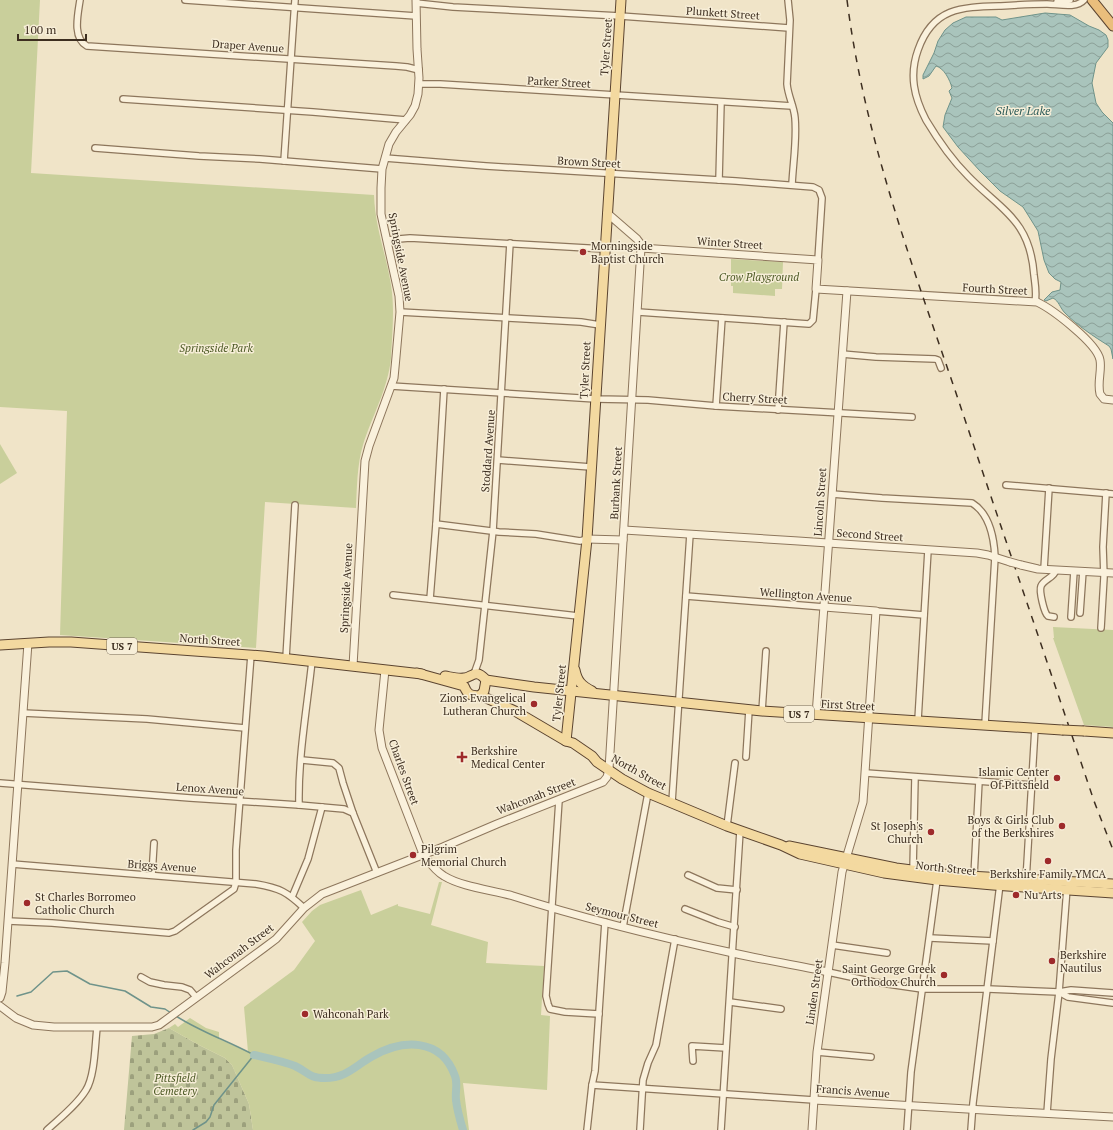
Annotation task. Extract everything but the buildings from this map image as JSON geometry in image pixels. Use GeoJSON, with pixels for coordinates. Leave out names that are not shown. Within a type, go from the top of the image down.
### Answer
{"type":"FeatureCollection","features":[{"type":"Feature","properties":{"kind":"highway"},"geometry":{"type":"LineString","coordinates":[[1092,0],[1113,26]]}},
{"type":"Feature","properties":{"kind":"main road","name":"Tyler Street"},"geometry":{"type":"LineString","coordinates":[[566,741],[587,539],[621,0]]}},
{"type":"Feature","properties":{"kind":"main road","name":"North Street"},"geometry":{"type":"LineString","coordinates":[[0,645],[71,642],[251,655],[417,673],[465,683],[469,694],[473,697],[480,696],[515,711],[566,741],[573,749],[590,762],[597,762],[622,779],[648,793],[727,826],[781,845],[800,854],[896,868],[974,876],[1000,882]]}},
{"type":"Feature","properties":{"kind":"main road"},"geometry":{"type":"LineString","coordinates":[[574,663],[580,684],[595,693]]}},
{"type":"Feature","properties":{"kind":"main road","name":"First Street"},"geometry":{"type":"LineString","coordinates":[[482,678],[510,684],[749,710],[1113,733]]}},
{"type":"Feature","properties":{"kind":"main road"},"geometry":{"type":"LineString","coordinates":[[465,683],[482,678],[484,692],[480,696]]}},
{"type":"Feature","properties":{"kind":"main road","name":"North Street"},"geometry":{"type":"LineString","coordinates":[[845,861],[884,873],[937,880],[1067,886],[1113,893]]}},
{"type":"Feature","properties":{"kind":"main road","name":"North Street"},"geometry":{"type":"LineString","coordinates":[[1067,886],[1113,884]]}},
{"type":"Feature","properties":{"kind":"street","name":"Draper Avenue"},"geometry":{"type":"LineString","coordinates":[[80,0],[78,27],[79,37],[83,44],[87,46],[396,66],[419,70]]}},
{"type":"Feature","properties":{"kind":"street"},"geometry":{"type":"LineString","coordinates":[[185,0],[416,16]]}},
{"type":"Feature","properties":{"kind":"street"},"geometry":{"type":"LineString","coordinates":[[284,161],[295,0]]}},
{"type":"Feature","properties":{"kind":"street"},"geometry":{"type":"LineString","coordinates":[[788,0],[790,28],[787,77],[788,93],[795,124],[792,185]]}},
{"type":"Feature","properties":{"kind":"street"},"geometry":{"type":"LineString","coordinates":[[1046,4],[1070,0]]}},
{"type":"Feature","properties":{"kind":"street"},"geometry":{"type":"LineString","coordinates":[[1035,302],[1036,295],[1032,256],[1022,229],[1012,216],[966,174],[944,147],[920,108],[914,90],[913,75],[917,52],[925,34],[934,24],[948,13],[969,7],[1046,4],[1073,5],[1080,4],[1084,0]]}},
{"type":"Feature","properties":{"kind":"street","name":"Plunkett Street"},"geometry":{"type":"LineString","coordinates":[[416,2],[453,7],[620,16],[790,28]]}},
{"type":"Feature","properties":{"kind":"street","name":"Springside Avenue"},"geometry":{"type":"LineString","coordinates":[[353,666],[365,461],[368,446],[394,378],[400,312],[396,279],[381,214],[382,170],[389,144],[415,106],[418,94],[419,70],[416,2]]}},
{"type":"Feature","properties":{"kind":"street","name":"Parker Street"},"geometry":{"type":"LineString","coordinates":[[419,84],[440,84],[792,106]]}},
{"type":"Feature","properties":{"kind":"street"},"geometry":{"type":"LineString","coordinates":[[123,99],[288,110],[406,120]]}},
{"type":"Feature","properties":{"kind":"street"},"geometry":{"type":"LineString","coordinates":[[719,180],[721,102]]}},
{"type":"Feature","properties":{"kind":"street"},"geometry":{"type":"LineString","coordinates":[[95,148],[284,161],[382,170]]}},
{"type":"Feature","properties":{"kind":"street","name":"Brown Street"},"geometry":{"type":"LineString","coordinates":[[385,158],[467,165],[815,187],[821,193],[822,200],[818,260]]}},
{"type":"Feature","properties":{"kind":"street"},"geometry":{"type":"LineString","coordinates":[[607,213],[637,239],[641,248]]}},
{"type":"Feature","properties":{"kind":"street"},"geometry":{"type":"LineString","coordinates":[[387,240],[410,238],[605,249]]}},
{"type":"Feature","properties":{"kind":"street","name":"Stoddard Avenue"},"geometry":{"type":"LineString","coordinates":[[482,678],[478,660],[493,531],[510,243]]}},
{"type":"Feature","properties":{"kind":"street","name":"Winter Street"},"geometry":{"type":"LineString","coordinates":[[641,248],[818,260]]}},
{"type":"Feature","properties":{"kind":"street","name":"Burbank Street"},"geometry":{"type":"LineString","coordinates":[[609,769],[641,248]]}},
{"type":"Feature","properties":{"kind":"street"},"geometry":{"type":"LineString","coordinates":[[638,312],[812,323],[814,316],[818,260]]}},
{"type":"Feature","properties":{"kind":"street","name":"Fourth Street"},"geometry":{"type":"LineString","coordinates":[[816,289],[1035,302],[1061,318],[1084,337],[1094,348],[1100,359],[1100,394],[1104,399],[1113,400]]}},
{"type":"Feature","properties":{"kind":"street","name":"Lincoln Street"},"geometry":{"type":"LineString","coordinates":[[816,715],[847,291]]}},
{"type":"Feature","properties":{"kind":"street"},"geometry":{"type":"LineString","coordinates":[[400,312],[582,322],[600,325]]}},
{"type":"Feature","properties":{"kind":"street"},"geometry":{"type":"LineString","coordinates":[[716,406],[722,318]]}},
{"type":"Feature","properties":{"kind":"street"},"geometry":{"type":"LineString","coordinates":[[778,410],[784,322]]}},
{"type":"Feature","properties":{"kind":"street"},"geometry":{"type":"LineString","coordinates":[[842,354],[935,359],[938,360],[941,368]]}},
{"type":"Feature","properties":{"kind":"street","name":"Cherry Street"},"geometry":{"type":"LineString","coordinates":[[391,386],[912,417]]}},
{"type":"Feature","properties":{"kind":"street"},"geometry":{"type":"LineString","coordinates":[[430,599],[444,389]]}},
{"type":"Feature","properties":{"kind":"street"},"geometry":{"type":"LineString","coordinates":[[498,460],[591,467]]}},
{"type":"Feature","properties":{"kind":"street"},"geometry":{"type":"LineString","coordinates":[[1006,485],[1113,494]]}},
{"type":"Feature","properties":{"kind":"street"},"geometry":{"type":"LineString","coordinates":[[1044,569],[1049,488]]}},
{"type":"Feature","properties":{"kind":"street"},"geometry":{"type":"LineString","coordinates":[[1101,628],[1105,572],[1103,547],[1106,493]]}},
{"type":"Feature","properties":{"kind":"street"},"geometry":{"type":"LineString","coordinates":[[832,494],[889,499],[972,503],[978,507],[988,523],[994,545],[995,557],[985,724]]}},
{"type":"Feature","properties":{"kind":"street"},"geometry":{"type":"LineString","coordinates":[[286,658],[295,505]]}},
{"type":"Feature","properties":{"kind":"street"},"geometry":{"type":"LineString","coordinates":[[436,524],[493,531],[536,534],[580,541],[587,539],[623,540]]}},
{"type":"Feature","properties":{"kind":"street","name":"Second Street"},"geometry":{"type":"LineString","coordinates":[[624,530],[985,554],[1021,565],[1044,569],[1113,573]]}},
{"type":"Feature","properties":{"kind":"street"},"geometry":{"type":"LineString","coordinates":[[672,802],[690,534]]}},
{"type":"Feature","properties":{"kind":"street"},"geometry":{"type":"LineString","coordinates":[[918,720],[928,550]]}},
{"type":"Feature","properties":{"kind":"street"},"geometry":{"type":"LineString","coordinates":[[1054,617],[1048,616],[1045,613],[1041,589],[1042,584],[1054,575],[1056,570]]}},
{"type":"Feature","properties":{"kind":"street"},"geometry":{"type":"LineString","coordinates":[[1071,617],[1074,571]]}},
{"type":"Feature","properties":{"kind":"street"},"geometry":{"type":"LineString","coordinates":[[1080,613],[1083,572]]}},
{"type":"Feature","properties":{"kind":"street"},"geometry":{"type":"LineString","coordinates":[[393,595],[578,616]]}},
{"type":"Feature","properties":{"kind":"street","name":"Wellington Avenue"},"geometry":{"type":"LineString","coordinates":[[686,596],[924,614]]}},
{"type":"Feature","properties":{"kind":"street","name":"Linden Street"},"geometry":{"type":"LineString","coordinates":[[812,1130],[817,1052],[845,861],[863,802],[876,611]]}},
{"type":"Feature","properties":{"kind":"street"},"geometry":{"type":"LineString","coordinates":[[0,998],[2,992],[8,921],[28,643]]}},
{"type":"Feature","properties":{"kind":"street"},"geometry":{"type":"LineString","coordinates":[[762,711],[766,651]]}},
{"type":"Feature","properties":{"kind":"street"},"geometry":{"type":"LineString","coordinates":[[8,921],[169,933],[175,931],[234,888],[236,882],[236,850],[251,655]]}},
{"type":"Feature","properties":{"kind":"street"},"geometry":{"type":"LineString","coordinates":[[300,805],[300,782],[305,721],[312,661]]}},
{"type":"Feature","properties":{"kind":"street","name":"Charles Street"},"geometry":{"type":"LineString","coordinates":[[386,670],[379,730],[382,748],[423,854]]}},
{"type":"Feature","properties":{"kind":"street"},"geometry":{"type":"LineString","coordinates":[[746,757],[749,710]]}},
{"type":"Feature","properties":{"kind":"street"},"geometry":{"type":"LineString","coordinates":[[23,713],[147,719],[245,728]]}},
{"type":"Feature","properties":{"kind":"street"},"geometry":{"type":"LineString","coordinates":[[1026,883],[1036,728]]}},
{"type":"Feature","properties":{"kind":"street"},"geometry":{"type":"LineString","coordinates":[[302,760],[333,763],[339,768],[353,813],[377,873]]}},
{"type":"Feature","properties":{"kind":"street"},"geometry":{"type":"LineString","coordinates":[[727,826],[735,764]]}},
{"type":"Feature","properties":{"kind":"street","name":"Wahconah Street"},"geometry":{"type":"LineString","coordinates":[[0,1006],[16,1018],[33,1025],[54,1027],[152,1028],[181,1009],[270,944],[304,908],[322,894],[603,782],[609,769]]}},
{"type":"Feature","properties":{"kind":"street"},"geometry":{"type":"LineString","coordinates":[[866,773],[1033,785]]}},
{"type":"Feature","properties":{"kind":"street"},"geometry":{"type":"LineString","coordinates":[[913,870],[916,777]]}},
{"type":"Feature","properties":{"kind":"street"},"geometry":{"type":"LineString","coordinates":[[974,876],[979,781]]}},
{"type":"Feature","properties":{"kind":"street","name":"Lenox Avenue"},"geometry":{"type":"LineString","coordinates":[[0,783],[18,786],[300,805],[344,809],[353,813]]}},
{"type":"Feature","properties":{"kind":"street"},"geometry":{"type":"LineString","coordinates":[[624,927],[648,793]]}},
{"type":"Feature","properties":{"kind":"street"},"geometry":{"type":"LineString","coordinates":[[559,800],[546,996],[550,1009],[564,1012],[599,1014]]}},
{"type":"Feature","properties":{"kind":"street"},"geometry":{"type":"LineString","coordinates":[[292,897],[308,859],[322,807]]}},
{"type":"Feature","properties":{"kind":"street"},"geometry":{"type":"LineString","coordinates":[[721,1130],[740,831]]}},
{"type":"Feature","properties":{"kind":"street"},"geometry":{"type":"LineString","coordinates":[[152,875],[154,842]]}},
{"type":"Feature","properties":{"kind":"street","name":"Seymour Street"},"geometry":{"type":"LineString","coordinates":[[423,854],[432,867],[440,874],[455,881],[624,927],[732,953],[828,972]]}},
{"type":"Feature","properties":{"kind":"street","name":"Briggs Avenue"},"geometry":{"type":"LineString","coordinates":[[12,864],[273,886],[284,891],[304,908]]}},
{"type":"Feature","properties":{"kind":"street"},"geometry":{"type":"LineString","coordinates":[[688,875],[717,888],[737,890]]}},
{"type":"Feature","properties":{"kind":"street"},"geometry":{"type":"LineString","coordinates":[[907,1130],[911,1072],[937,880]]}},
{"type":"Feature","properties":{"kind":"street"},"geometry":{"type":"LineString","coordinates":[[971,1130],[1000,882]]}},
{"type":"Feature","properties":{"kind":"street"},"geometry":{"type":"LineString","coordinates":[[1047,1113],[1059,992],[1067,886]]}},
{"type":"Feature","properties":{"kind":"street"},"geometry":{"type":"LineString","coordinates":[[685,909],[735,927]]}},
{"type":"Feature","properties":{"kind":"street"},"geometry":{"type":"LineString","coordinates":[[587,1130],[595,1071],[605,922]]}},
{"type":"Feature","properties":{"kind":"street"},"geometry":{"type":"LineString","coordinates":[[930,938],[993,942]]}},
{"type":"Feature","properties":{"kind":"street"},"geometry":{"type":"LineString","coordinates":[[640,1130],[643,1080],[648,1063],[656,1045],[669,965],[675,939]]}},
{"type":"Feature","properties":{"kind":"street"},"geometry":{"type":"LineString","coordinates":[[832,945],[887,954]]}},
{"type":"Feature","properties":{"kind":"street"},"geometry":{"type":"LineString","coordinates":[[828,972],[874,982],[922,989],[988,989],[1059,992],[1070,990],[1113,993]]}},
{"type":"Feature","properties":{"kind":"street"},"geometry":{"type":"LineString","coordinates":[[142,978],[150,982],[182,987],[190,990],[196,997]]}},
{"type":"Feature","properties":{"kind":"street"},"geometry":{"type":"LineString","coordinates":[[1059,992],[1068,997],[1113,1004]]}},
{"type":"Feature","properties":{"kind":"street"},"geometry":{"type":"LineString","coordinates":[[730,1002],[781,1009]]}},
{"type":"Feature","properties":{"kind":"street"},"geometry":{"type":"LineString","coordinates":[[47,1130],[77,1102],[87,1089],[93,1065],[97,1028]]}},
{"type":"Feature","properties":{"kind":"street"},"geometry":{"type":"LineString","coordinates":[[693,1061],[692,1046],[726,1048]]}},
{"type":"Feature","properties":{"kind":"street"},"geometry":{"type":"LineString","coordinates":[[817,1052],[871,1057]]}},
{"type":"Feature","properties":{"kind":"street","name":"Francis Avenue"},"geometry":{"type":"LineString","coordinates":[[592,1085],[814,1100],[1113,1117]]}},
{"type":"Feature","properties":{"kind":"green space","name":"Springside Park"},"geometry":{"type":"Polygon","coordinates":[[[0,0],[40,0],[31,173],[374,195],[376,218],[389,274],[393,303],[391,358],[387,381],[361,453],[356,508],[265,502],[256,648],[60,635],[67,411],[0,407],[0,0]]]}},
{"type":"Feature","properties":{"kind":"green space","name":"Crow Playground"},"geometry":{"type":"Polygon","coordinates":[[[731,259],[783,262],[782,289],[775,289],[775,296],[733,293],[733,286],[731,286],[731,259]]]}},
{"type":"Feature","properties":{"kind":"green space"},"geometry":{"type":"Polygon","coordinates":[[[0,444],[17,473],[0,484],[0,444]]]}},
{"type":"Feature","properties":{"kind":"green space"},"geometry":{"type":"Polygon","coordinates":[[[1053,627],[1113,630],[1113,727],[1084,725],[1053,638],[1053,627]]]}},
{"type":"Feature","properties":{"kind":"green space","name":"Wahconah Park"},"geometry":{"type":"Polygon","coordinates":[[[439,882],[442,882],[431,925],[488,942],[486,963],[544,966],[541,1015],[550,1016],[547,1090],[463,1083],[469,1130],[253,1130],[249,1104],[232,1065],[225,1058],[169,1028],[175,1024],[178,1027],[190,1018],[206,1028],[219,1032],[219,1039],[248,1052],[244,1007],[294,970],[315,941],[302,922],[312,911],[320,905],[361,890],[371,915],[398,904],[398,906],[430,914],[439,882]]]}},
{"type":"Feature","properties":{"kind":"green space","name":"Pittsfield Cemetery"},"geometry":{"type":"Polygon","coordinates":[[[169,1028],[225,1058],[232,1065],[249,1104],[253,1130],[124,1130],[132,1036],[154,1034],[169,1028]]]}},
{"type":"Feature","properties":{"kind":"water","name":"Silver Lake"},"geometry":{"type":"Polygon","coordinates":[[[1045,13],[1070,15],[1099,30],[1106,35],[1108,40],[1108,47],[1096,63],[1092,83],[1096,103],[1102,112],[1113,123],[1113,359],[1109,346],[1091,335],[1075,322],[1065,313],[1055,299],[1044,300],[1052,292],[1060,290],[1061,282],[1049,273],[1044,260],[1038,231],[1023,207],[1000,191],[980,171],[958,147],[943,127],[945,115],[952,98],[949,91],[952,88],[942,69],[936,66],[929,76],[923,79],[923,75],[938,41],[945,30],[953,23],[966,17],[996,17],[1002,20],[1045,13]]]}},
{"type":"Feature","properties":{"kind":"waterway"},"geometry":{"type":"LineString","coordinates":[[17,996],[31,992],[53,972],[67,971],[90,984],[125,991],[151,1007],[165,1009],[171,1013]]}},
{"type":"Feature","properties":{"kind":"waterway"},"geometry":{"type":"LineString","coordinates":[[176,1016],[195,1027],[254,1055],[214,1105],[210,1117],[206,1122],[193,1130]]}},
{"type":"Feature","properties":{"kind":"waterway"},"geometry":{"type":"LineString","coordinates":[[254,1055],[290,1064],[311,1076],[325,1078],[345,1074],[371,1057],[395,1047],[419,1045],[430,1048],[440,1054],[449,1063],[455,1076],[456,1104],[463,1130]]}},
{"type":"Feature","properties":{"kind":"railway"},"geometry":{"type":"LineString","coordinates":[[847,0],[865,100],[877,149],[906,246],[1094,801],[1113,850]]}},
{"type":"Feature","properties":{"kind":"place","name":"Morningside Baptist Church"},"geometry":{"type":"Point","coordinates":[583,252]}},
{"type":"Feature","properties":{"kind":"place","name":"Zions Evangelical Lutheran Church"},"geometry":{"type":"Point","coordinates":[534,704]}},
{"type":"Feature","properties":{"kind":"place","name":"Berkshire Medical Center"},"geometry":{"type":"Point","coordinates":[462,757]}},
{"type":"Feature","properties":{"kind":"place","name":"Islamic Center Of Pittsfield"},"geometry":{"type":"Point","coordinates":[1057,778]}},
{"type":"Feature","properties":{"kind":"place","name":"Boys & Girls Club of the Berkshires"},"geometry":{"type":"Point","coordinates":[1062,826]}},
{"type":"Feature","properties":{"kind":"place","name":"St Joseph's Church"},"geometry":{"type":"Point","coordinates":[931,832]}},
{"type":"Feature","properties":{"kind":"place","name":"Pilgrim Memorial Church"},"geometry":{"type":"Point","coordinates":[413,855]}},
{"type":"Feature","properties":{"kind":"place","name":"Berkshire Family YMCA"},"geometry":{"type":"Point","coordinates":[1048,861]}},
{"type":"Feature","properties":{"kind":"place","name":"Nu Arts"},"geometry":{"type":"Point","coordinates":[1016,895]}},
{"type":"Feature","properties":{"kind":"place","name":"St Charles Borromeo Catholic Church"},"geometry":{"type":"Point","coordinates":[27,903]}},
{"type":"Feature","properties":{"kind":"place","name":"Berkshire Nautilus"},"geometry":{"type":"Point","coordinates":[1052,961]}},
{"type":"Feature","properties":{"kind":"place","name":"Saint George Greek Orthodox Church"},"geometry":{"type":"Point","coordinates":[944,975]}},
{"type":"Feature","properties":{"kind":"place","name":"Wahconah Park"},"geometry":{"type":"Point","coordinates":[305,1014]}}]}
